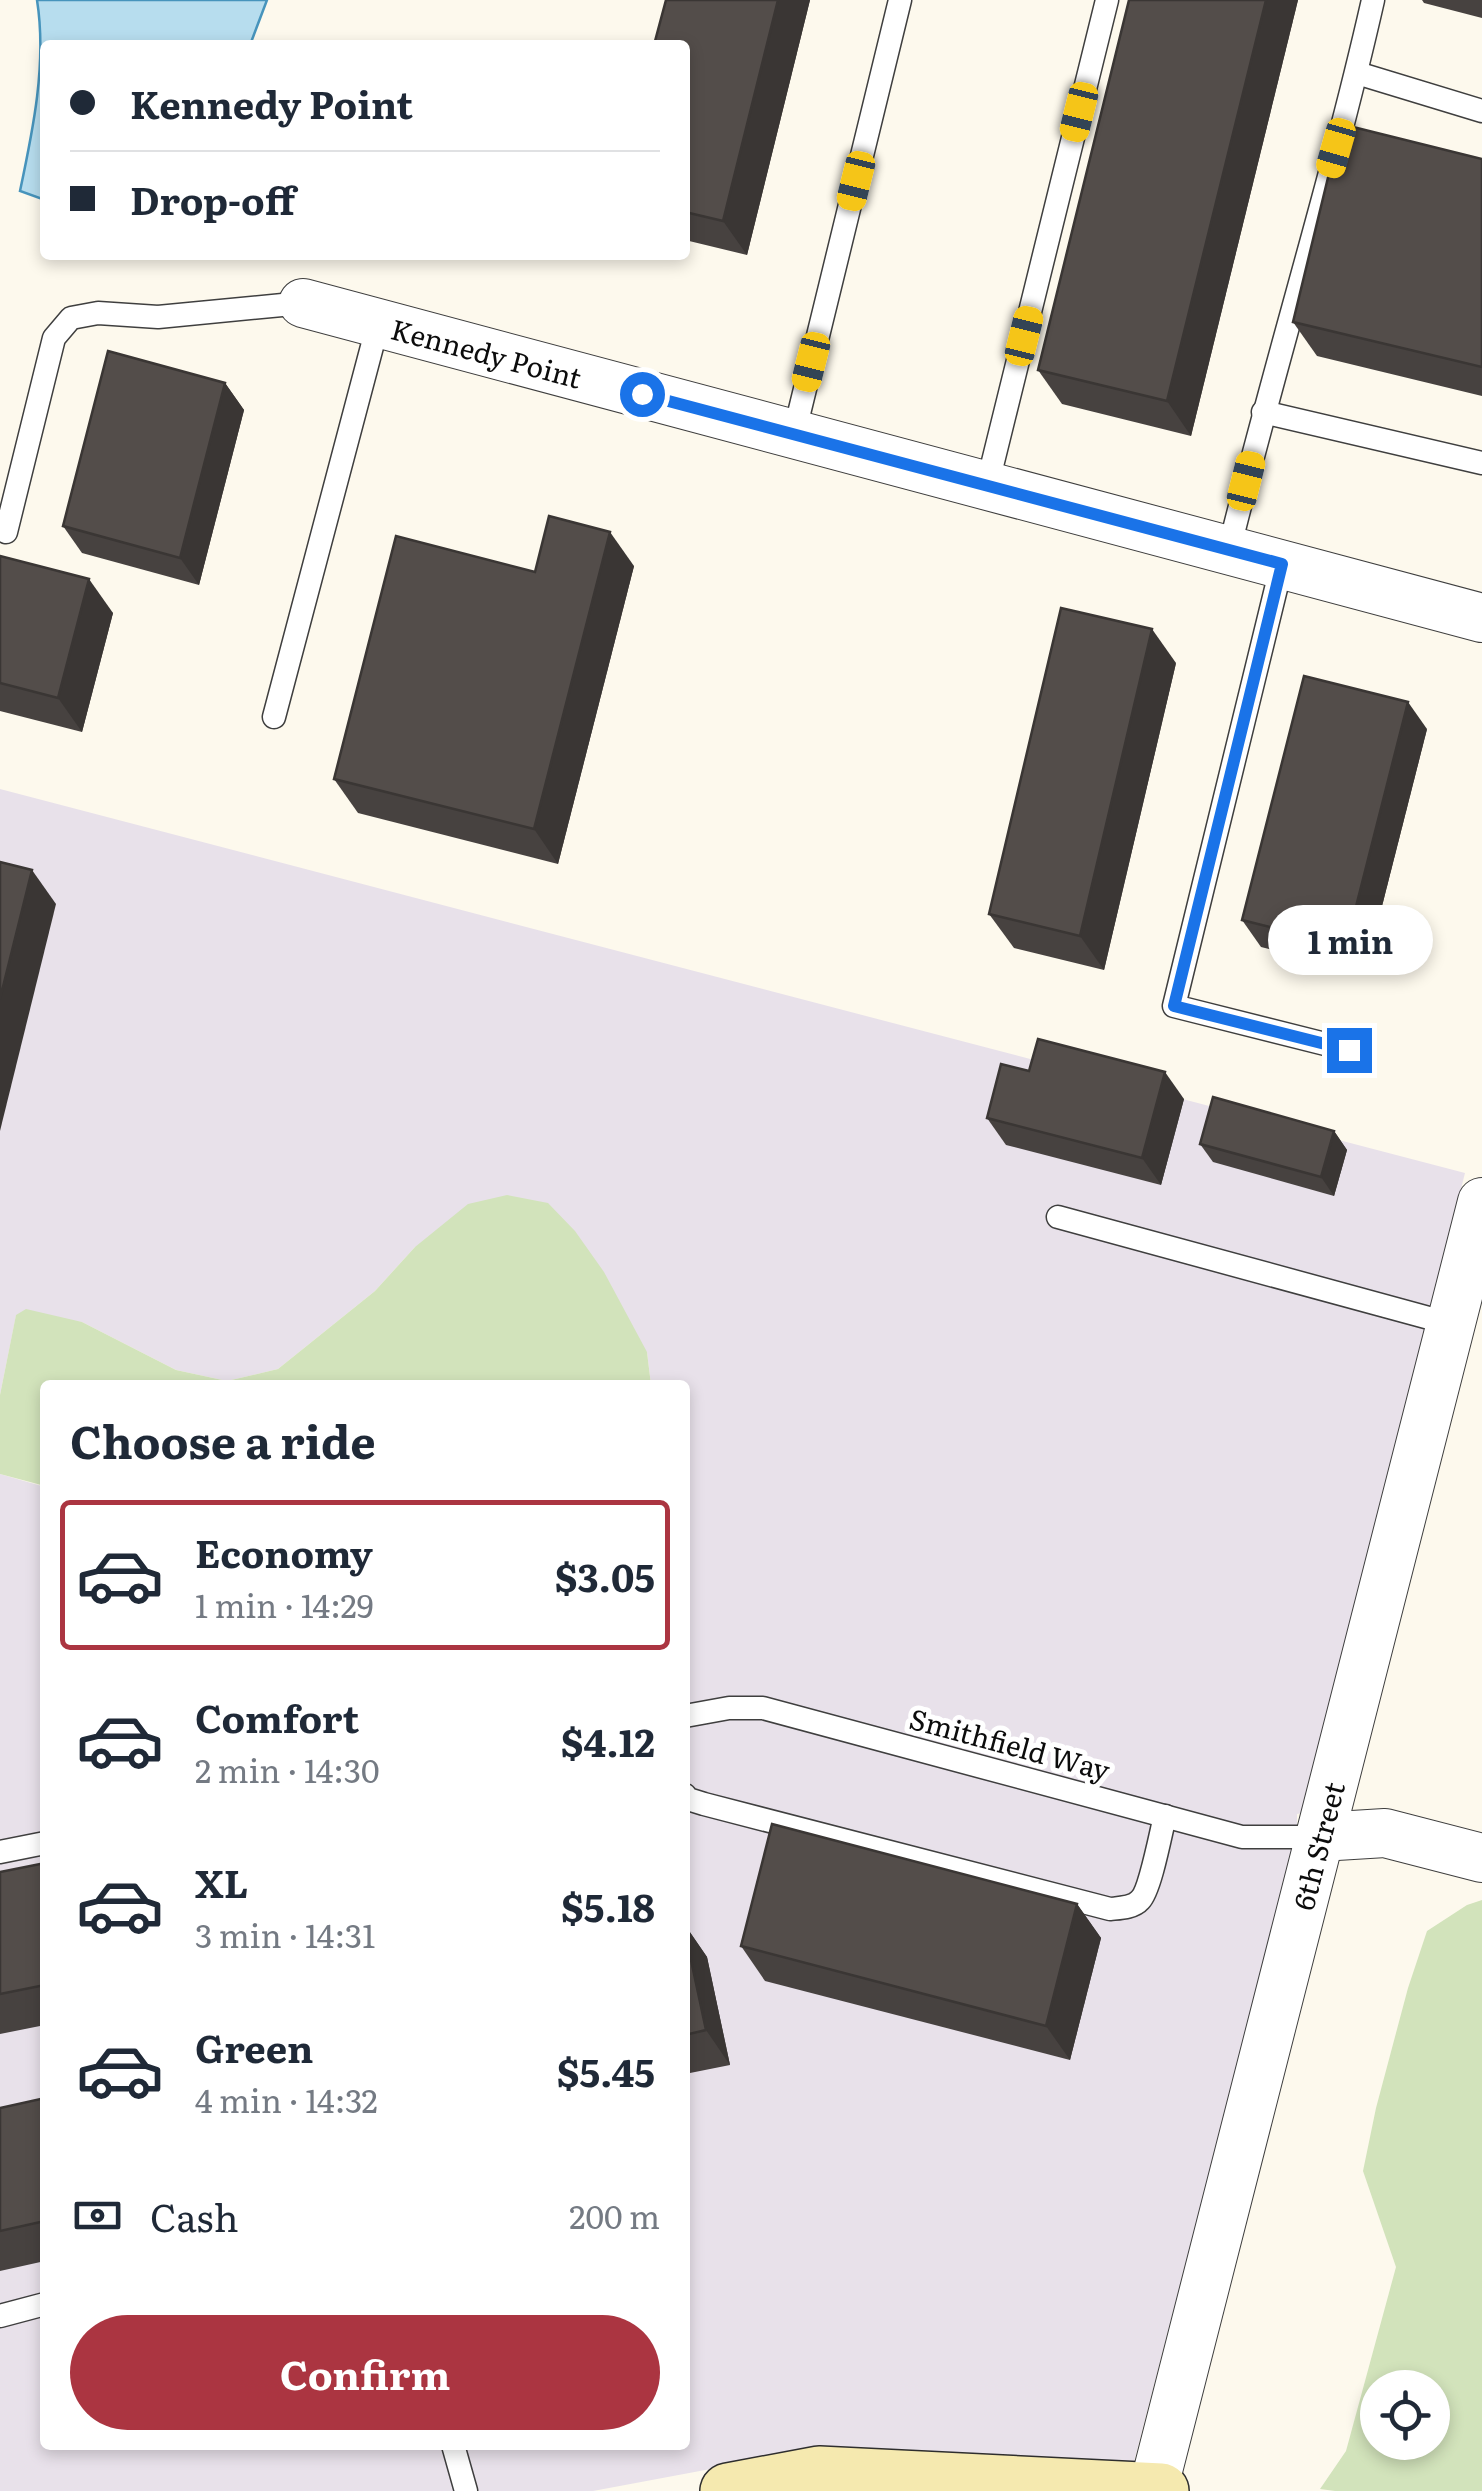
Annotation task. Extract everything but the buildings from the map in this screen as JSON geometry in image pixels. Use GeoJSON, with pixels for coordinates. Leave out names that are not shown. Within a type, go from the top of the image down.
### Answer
{"type":"FeatureCollection","features":[{"type":"Feature","properties":{"kind":"main road"},"geometry":{"type":"LineString","coordinates":[[728,2491],[819,2474],[1161,2491]]}},
{"type":"Feature","properties":{"kind":"street","name":"Kennedy Point"},"geometry":{"type":"LineString","coordinates":[[303,304],[1482,618]]}},
{"type":"Feature","properties":{"kind":"street","name":"6th Street"},"geometry":{"type":"LineString","coordinates":[[1153,2490],[1482,1202]]}},
{"type":"Feature","properties":{"kind":"street"},"geometry":{"type":"LineString","coordinates":[[1320,1838],[1385,1833],[1482,1858]]}},
{"type":"Feature","properties":{"kind":"lane"},"geometry":{"type":"LineString","coordinates":[[794,434],[900,0]]}},
{"type":"Feature","properties":{"kind":"lane"},"geometry":{"type":"LineString","coordinates":[[987,486],[1107,0]]}},
{"type":"Feature","properties":{"kind":"lane"},"geometry":{"type":"LineString","coordinates":[[1229,550],[1373,0]]}},
{"type":"Feature","properties":{"kind":"lane"},"geometry":{"type":"LineString","coordinates":[[1356,73],[1482,111]]}},
{"type":"Feature","properties":{"kind":"lane"},"geometry":{"type":"LineString","coordinates":[[6,532],[54,338],[71,318],[98,313],[158,317],[303,304]]}},
{"type":"Feature","properties":{"kind":"lane"},"geometry":{"type":"LineString","coordinates":[[274,717],[378,324]]}},
{"type":"Feature","properties":{"kind":"lane"},"geometry":{"type":"LineString","coordinates":[[1263,412],[1482,463]]}},
{"type":"Feature","properties":{"kind":"lane"},"geometry":{"type":"LineString","coordinates":[[1282,564],[1174,1006],[1349,1050]]}},
{"type":"Feature","properties":{"kind":"lane"},"geometry":{"type":"LineString","coordinates":[[1058,1217],[1451,1324]]}},
{"type":"Feature","properties":{"kind":"lane","name":"Smithfield Way"},"geometry":{"type":"LineString","coordinates":[[690,1715],[728,1708],[763,1708],[1242,1836],[1320,1838]]}},
{"type":"Feature","properties":{"kind":"lane"},"geometry":{"type":"LineString","coordinates":[[690,1800],[1110,1909],[1126,1908],[1140,1900],[1165,1816]]}},
{"type":"Feature","properties":{"kind":"lane"},"geometry":{"type":"LineString","coordinates":[[0,1852],[40,1844]]}},
{"type":"Feature","properties":{"kind":"lane"},"geometry":{"type":"LineString","coordinates":[[0,2316],[40,2305]]}},
{"type":"Feature","properties":{"kind":"lane"},"geometry":{"type":"LineString","coordinates":[[454,2450],[466,2491]]}},
{"type":"Feature","properties":{"kind":"shaded area"},"geometry":{"type":"Polygon","coordinates":[[[0,789],[1465,1173],[1303,1813],[1297,1814],[1297,1835],[1134,2462],[817,2449],[593,2491],[0,2491],[0,1474],[40,1486],[40,2450],[690,2450],[690,1380],[650,1380],[647,1352],[415,1247],[375,1291],[278,1369],[231,1380],[176,1370],[82,1322],[16,1316],[0,1395],[0,789]]]}},
{"type":"Feature","properties":{"kind":"green space"},"geometry":{"type":"Polygon","coordinates":[[[507,1195],[548,1203],[575,1231],[604,1272],[647,1352],[650,1380],[231,1380],[278,1369],[375,1291],[415,1247],[468,1204],[507,1195]]]}},
{"type":"Feature","properties":{"kind":"green space"},"geometry":{"type":"Polygon","coordinates":[[[26,1309],[82,1322],[176,1370],[222,1380],[40,1380],[40,1485],[0,1474],[0,1395],[16,1315],[26,1309]]]}},
{"type":"Feature","properties":{"kind":"green space"},"geometry":{"type":"Polygon","coordinates":[[[1482,1900],[1482,2491],[1320,2489],[1346,2451],[1360,2399],[1360,2460],[1450,2460],[1450,2370],[1368,2370],[1396,2267],[1363,2171],[1408,1988],[1427,1931],[1467,1905],[1482,1900]]]}},
{"type":"Feature","properties":{"kind":"water"},"geometry":{"type":"Polygon","coordinates":[[[37,0],[267,0],[252,40],[40,40],[37,0]]]}},
{"type":"Feature","properties":{"kind":"water"},"geometry":{"type":"Polygon","coordinates":[[[40,48],[40,198],[20,191],[40,48]]]}},
{"type":"Feature","properties":{"kind":"route"},"geometry":{"type":"LineString","coordinates":[[642,394],[1282,564],[1174,1006],[1349,1050]]}}]}
